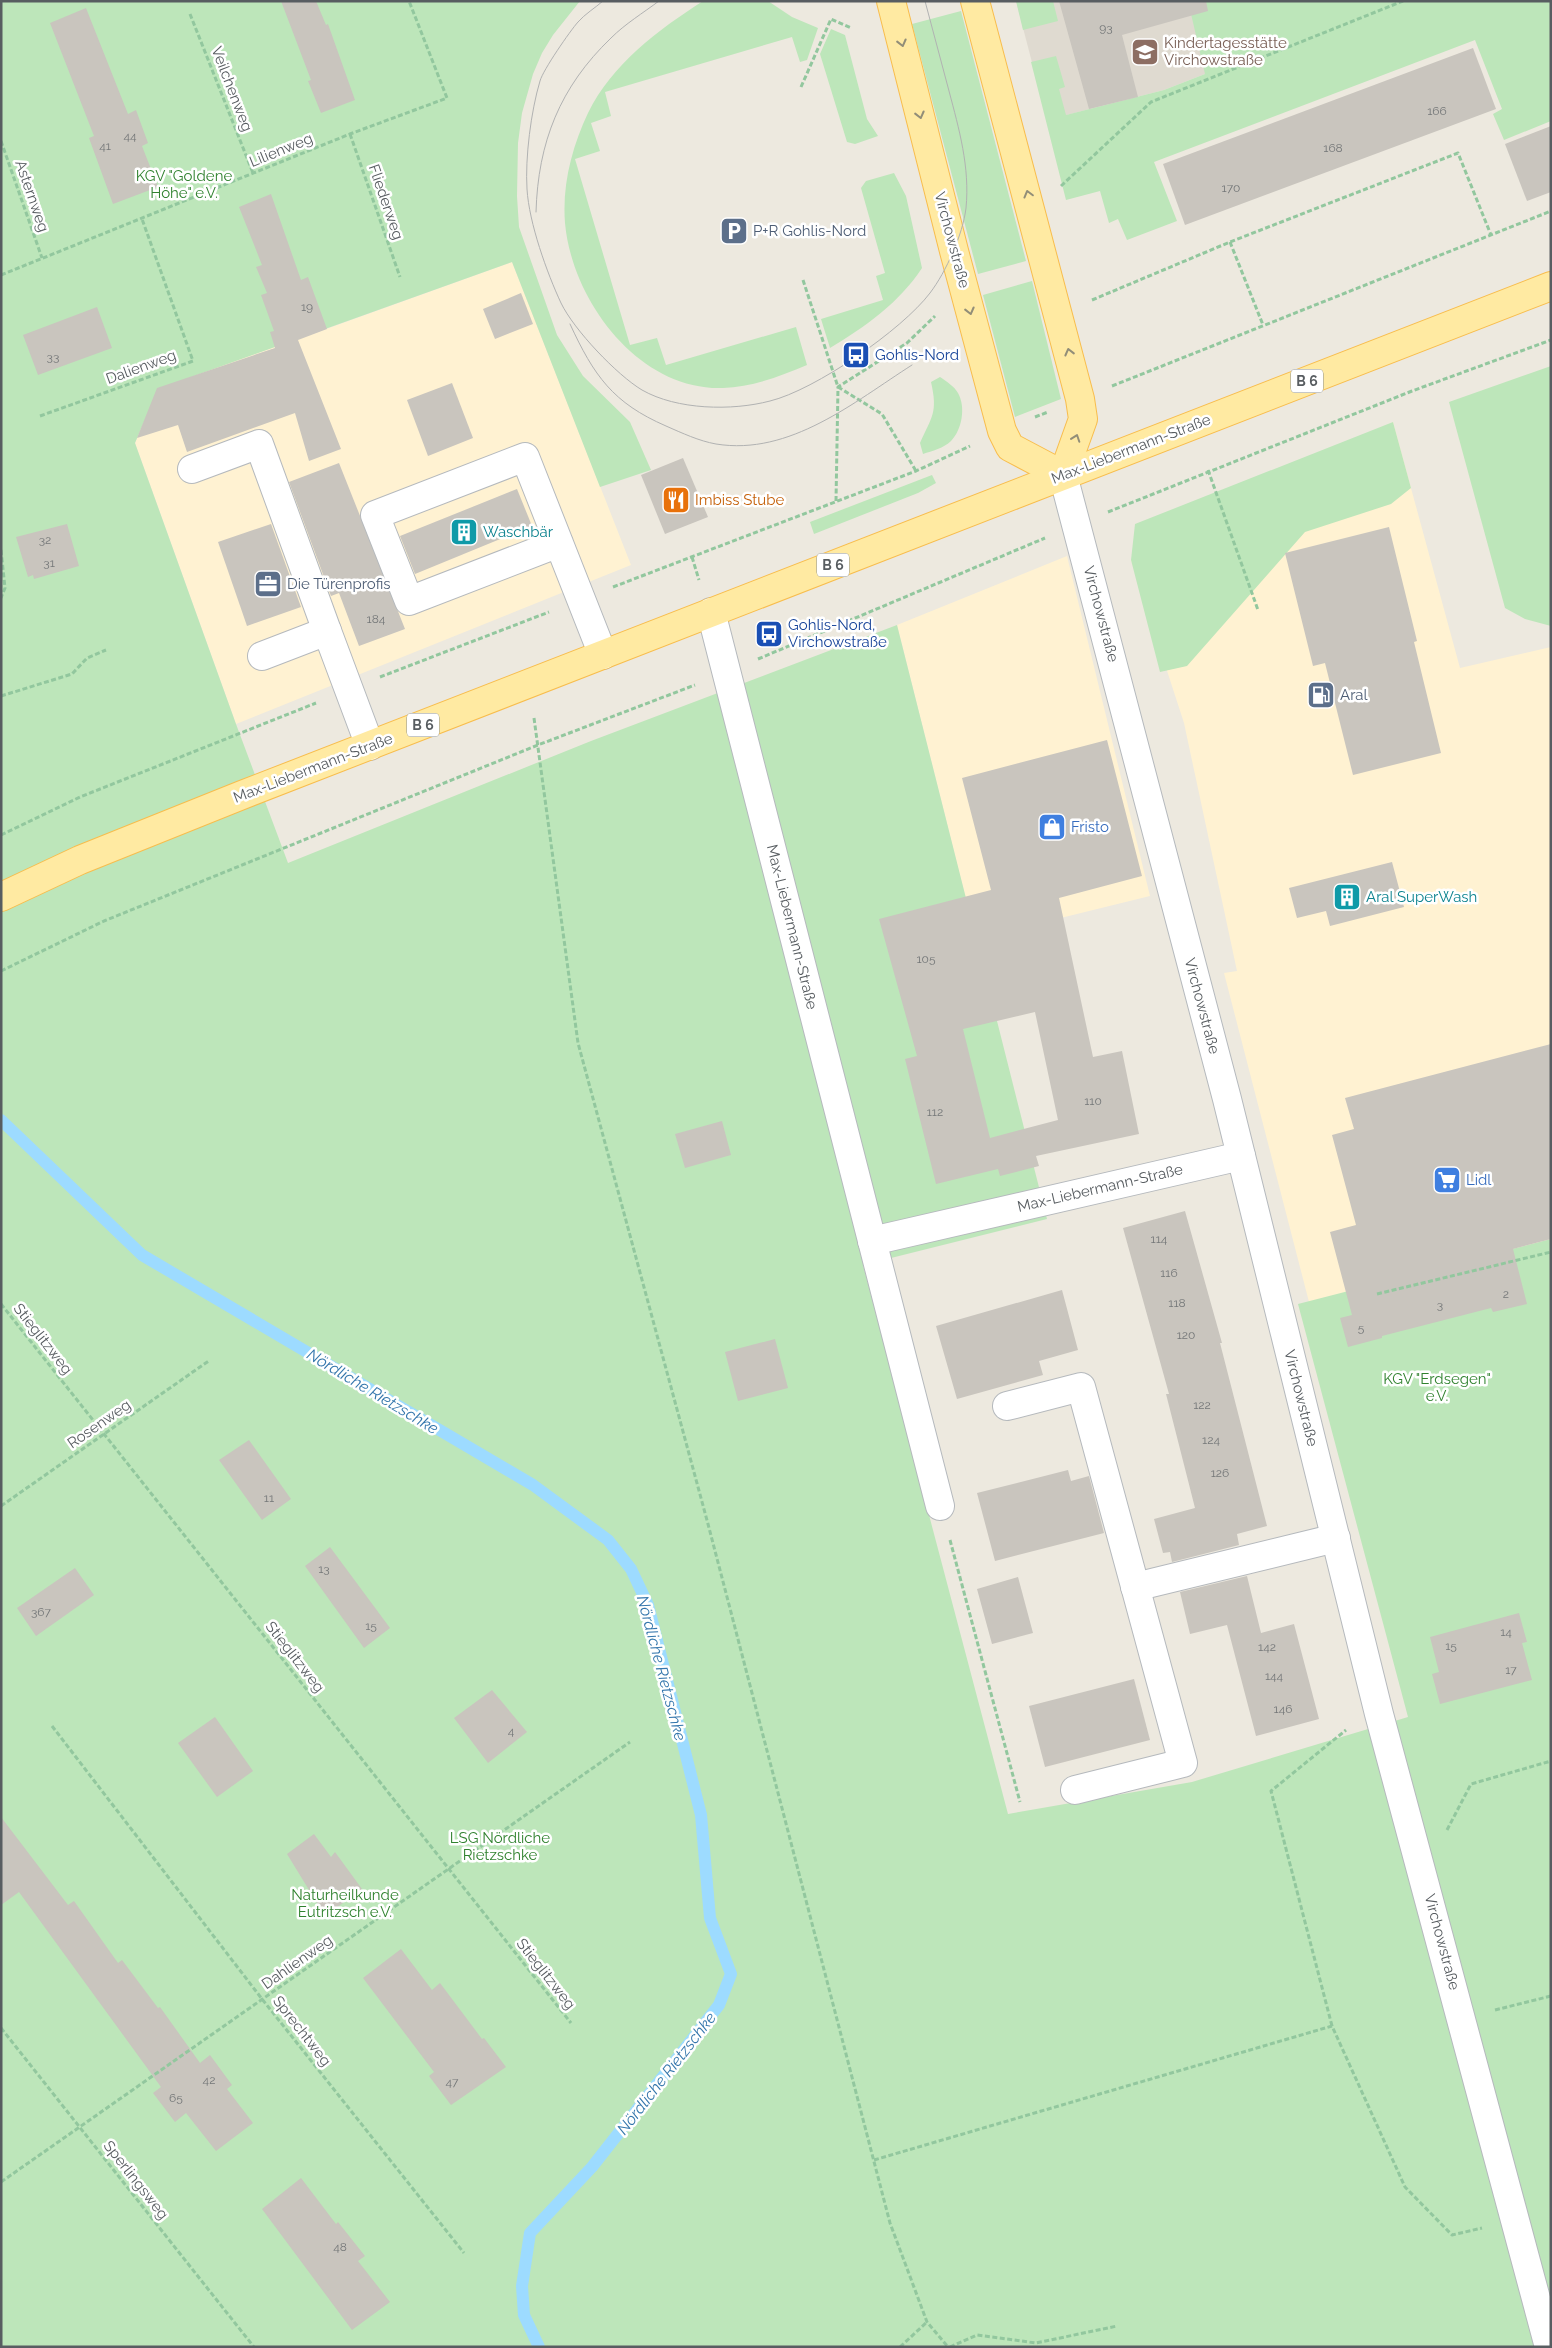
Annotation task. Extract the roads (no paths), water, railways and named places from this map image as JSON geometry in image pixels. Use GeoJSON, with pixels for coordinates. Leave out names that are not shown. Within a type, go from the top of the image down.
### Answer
{"type":"FeatureCollection","features":[{"type":"Feature","properties":{"kind":"main road","name":"Virchowstraße"},"geometry":{"type":"LineString","coordinates":[[891,1],[994,407],[1010,447],[1063,475]]}},
{"type":"Feature","properties":{"kind":"main road"},"geometry":{"type":"LineString","coordinates":[[975,1],[1080,399],[1083,419],[1063,475]]}},
{"type":"Feature","properties":{"kind":"main road","name":"Max-Liebermann-Straße"},"geometry":{"type":"LineString","coordinates":[[1,897],[80,860],[710,612],[1551,286]]}},
{"type":"Feature","properties":{"kind":"street"},"geometry":{"type":"LineString","coordinates":[[192,469],[259,444],[370,746]]}},
{"type":"Feature","properties":{"kind":"street"},"geometry":{"type":"LineString","coordinates":[[558,543],[409,601],[375,515],[525,457],[603,655]]}},
{"type":"Feature","properties":{"kind":"street","name":"Virchowstraße"},"geometry":{"type":"LineString","coordinates":[[1063,475],[1123,697],[1380,1714],[1549,2347]]}},
{"type":"Feature","properties":{"kind":"street","name":"Max-Liebermann-Straße"},"geometry":{"type":"LineString","coordinates":[[710,612],[940,1506]]}},
{"type":"Feature","properties":{"kind":"street"},"geometry":{"type":"LineString","coordinates":[[262,656],[327,632]]}},
{"type":"Feature","properties":{"kind":"street","name":"Max-Liebermann-Straße"},"geometry":{"type":"LineString","coordinates":[[872,1242],[1240,1156]]}},
{"type":"Feature","properties":{"kind":"street"},"geometry":{"type":"LineString","coordinates":[[1007,1406],[1081,1387],[1183,1763],[1075,1790]]}},
{"type":"Feature","properties":{"kind":"street"},"geometry":{"type":"LineString","coordinates":[[1136,1587],[1336,1538]]}},
{"type":"Feature","properties":{"kind":"waterway","name":"Nördliche Rietzschke"},"geometry":{"type":"LineString","coordinates":[[1,1120],[142,1255],[533,1485],[608,1540],[631,1569],[648,1605],[701,1815],[710,1918],[731,1974],[719,2005],[592,2167],[530,2233],[522,2286],[524,2315],[539,2347]]}},
{"type":"Feature","properties":{"kind":"tram line"},"geometry":{"type":"LineString","coordinates":[[603,1],[584,16],[574,27],[551,60],[540,81],[531,120],[527,163],[527,189],[531,217],[545,263],[561,303],[567,314],[597,351],[621,374],[642,390],[671,402],[705,407],[739,406],[770,401],[789,395],[833,372],[879,341],[900,324],[930,293],[948,264],[958,241],[966,208],[965,163],[953,105],[925,1]]}},
{"type":"Feature","properties":{"kind":"tram line"},"geometry":{"type":"LineString","coordinates":[[536,212],[541,162],[547,139],[565,96],[593,57],[611,38],[628,23],[659,1]]}},
{"type":"Feature","properties":{"kind":"tram line"},"geometry":{"type":"LineString","coordinates":[[570,324],[597,373],[607,386],[632,408],[666,426],[697,439],[716,444],[743,446],[770,442],[795,434],[820,423],[844,409],[912,365]]}},
{"type":"Feature","properties":{"kind":"place","name":"Kindertagesstätte Virchowstraße"},"geometry":{"type":"Point","coordinates":[1145,52]}},
{"type":"Feature","properties":{"kind":"place","name":"P+R Gohlis-Nord"},"geometry":{"type":"Point","coordinates":[734,231]}},
{"type":"Feature","properties":{"kind":"place","name":"Gohlis-Nord"},"geometry":{"type":"Point","coordinates":[856,355]}},
{"type":"Feature","properties":{"kind":"place","name":"Imbiss Stube"},"geometry":{"type":"Point","coordinates":[676,500]}},
{"type":"Feature","properties":{"kind":"place","name":"Waschbär"},"geometry":{"type":"Point","coordinates":[464,532]}},
{"type":"Feature","properties":{"kind":"place","name":"Die Türenprofis"},"geometry":{"type":"Point","coordinates":[268,584]}},
{"type":"Feature","properties":{"kind":"place","name":"Gohlis-Nord, Virchowstraße"},"geometry":{"type":"Point","coordinates":[769,634]}},
{"type":"Feature","properties":{"kind":"place","name":"Aral"},"geometry":{"type":"Point","coordinates":[1321,695]}},
{"type":"Feature","properties":{"kind":"place","name":"Fristo"},"geometry":{"type":"Point","coordinates":[1052,827]}},
{"type":"Feature","properties":{"kind":"place","name":"Aral SuperWash"},"geometry":{"type":"Point","coordinates":[1347,897]}},
{"type":"Feature","properties":{"kind":"place","name":"Lidl"},"geometry":{"type":"Point","coordinates":[1447,1180]}},
{"type":"Feature","properties":{"kind":"park label","name":"KGV \"Goldene Höhe\" e.V."},"geometry":{"type":"Point","coordinates":[184,184]}},
{"type":"Feature","properties":{"kind":"park label","name":"KGV \"Erdsegen\" e.V."},"geometry":{"type":"Point","coordinates":[1437,1388]}},
{"type":"Feature","properties":{"kind":"park label","name":"LSG Nördliche Rietzschke"},"geometry":{"type":"Point","coordinates":[500,1846]}},
{"type":"Feature","properties":{"kind":"park label","name":"Naturheilkunde Eutritzsch e.V."},"geometry":{"type":"Point","coordinates":[345,1904]}}]}
